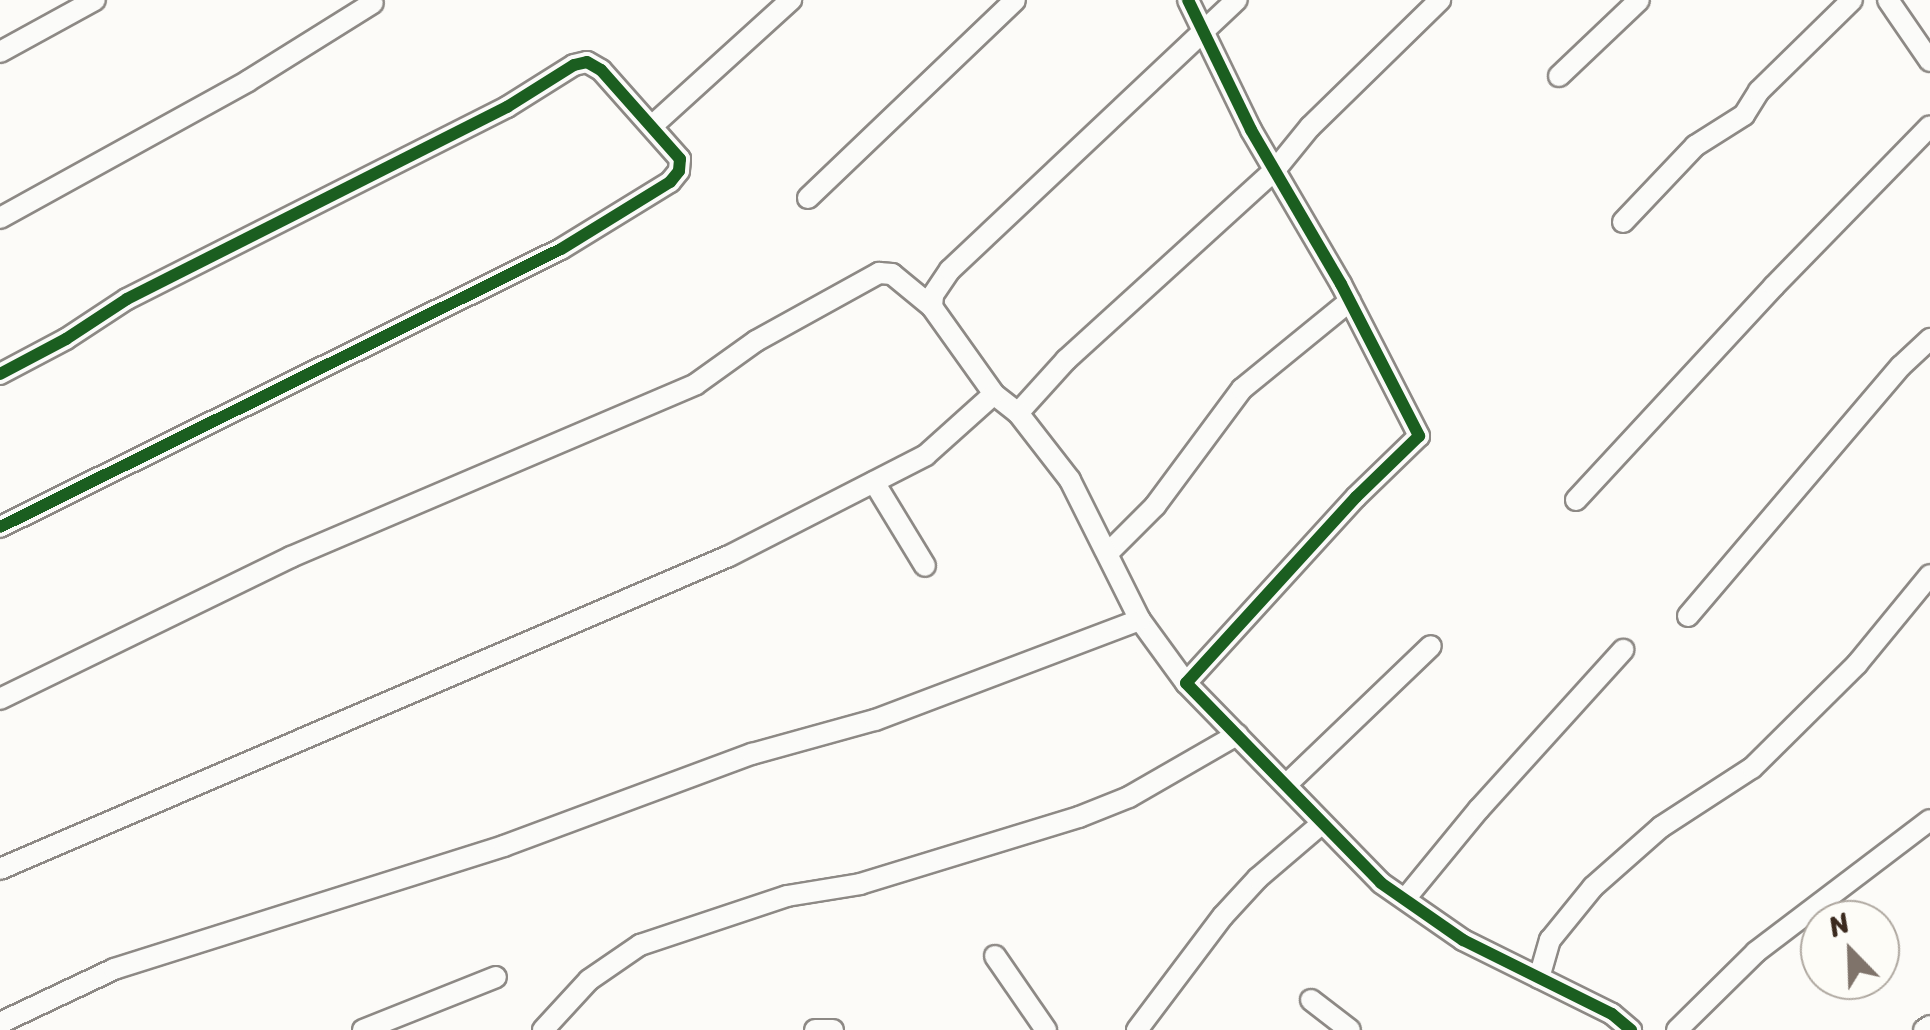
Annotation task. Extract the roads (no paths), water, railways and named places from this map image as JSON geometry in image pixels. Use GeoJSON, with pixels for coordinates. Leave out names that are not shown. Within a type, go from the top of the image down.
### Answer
{"type":"FeatureCollection","features":[{"type":"Feature","properties":{"kind":"street"},"geometry":{"type":"LineString","coordinates":[[0,52],[95,0]]}},
{"type":"Feature","properties":{"kind":"street"},"geometry":{"type":"LineString","coordinates":[[652,126],[790,0]]}},
{"type":"Feature","properties":{"kind":"street"},"geometry":{"type":"LineString","coordinates":[[808,198],[1015,0]]}},
{"type":"Feature","properties":{"kind":"street"},"geometry":{"type":"LineString","coordinates":[[1186,683],[1356,497],[1419,436],[1188,0]]}},
{"type":"Feature","properties":{"kind":"street"},"geometry":{"type":"LineString","coordinates":[[932,306],[933,294],[950,270],[1206,34],[1237,0]]}},
{"type":"Feature","properties":{"kind":"street"},"geometry":{"type":"LineString","coordinates":[[1018,413],[1066,360],[1276,170],[1310,127],[1440,0]]}},
{"type":"Feature","properties":{"kind":"street"},"geometry":{"type":"LineString","coordinates":[[1560,76],[1639,0]]}},
{"type":"Feature","properties":{"kind":"street"},"geometry":{"type":"LineString","coordinates":[[1622,222],[1695,146],[1744,115],[1759,91],[1852,0]]}},
{"type":"Feature","properties":{"kind":"street"},"geometry":{"type":"LineString","coordinates":[[1888,0],[1930,61]]}},
{"type":"Feature","properties":{"kind":"street"},"geometry":{"type":"LineString","coordinates":[[0,218],[248,81],[373,3]]}},
{"type":"Feature","properties":{"kind":"street"},"geometry":{"type":"LineString","coordinates":[[0,374],[66,339],[127,298],[507,108],[574,65],[587,62],[601,70],[680,158],[679,171],[670,182],[576,240],[0,527]]}},
{"type":"Feature","properties":{"kind":"street"},"geometry":{"type":"LineString","coordinates":[[1576,500],[1774,286],[1930,126]]}},
{"type":"Feature","properties":{"kind":"street"},"geometry":{"type":"LineString","coordinates":[[0,699],[291,557],[696,384],[756,341],[879,273],[892,274],[932,306],[994,394],[1018,413],[1070,480],[1110,552],[1140,620],[1186,683],[1287,784],[1320,825],[1381,883],[1463,940],[1612,1014],[1631,1030]]}},
{"type":"Feature","properties":{"kind":"street"},"geometry":{"type":"LineString","coordinates":[[1110,552],[1154,506],[1242,389],[1350,301]]}},
{"type":"Feature","properties":{"kind":"street"},"geometry":{"type":"LineString","coordinates":[[1688,616],[1901,366],[1930,339]]}},
{"type":"Feature","properties":{"kind":"street"},"geometry":{"type":"LineString","coordinates":[[0,869],[669,583],[874,482],[943,443],[994,394]]}},
{"type":"Feature","properties":{"kind":"street"},"geometry":{"type":"LineString","coordinates":[[874,482],[925,566]]}},
{"type":"Feature","properties":{"kind":"street"},"geometry":{"type":"LineString","coordinates":[[1540,978],[1550,940],[1593,887],[1662,827],[1752,768],[1857,664],[1930,576]]}},
{"type":"Feature","properties":{"kind":"street"},"geometry":{"type":"LineString","coordinates":[[0,1023],[114,968],[504,846],[752,754],[875,720],[1140,620]]}},
{"type":"Feature","properties":{"kind":"street"},"geometry":{"type":"LineString","coordinates":[[1287,784],[1431,646]]}},
{"type":"Feature","properties":{"kind":"street"},"geometry":{"type":"LineString","coordinates":[[1405,899],[1478,809],[1623,650]]}},
{"type":"Feature","properties":{"kind":"street"},"geometry":{"type":"LineString","coordinates":[[543,1030],[590,980],[640,945],[787,896],[860,884],[1079,816],[1130,797],[1237,734]]}},
{"type":"Feature","properties":{"kind":"street"},"geometry":{"type":"LineString","coordinates":[[1677,1030],[1756,952],[1930,820]]}},
{"type":"Feature","properties":{"kind":"street"},"geometry":{"type":"LineString","coordinates":[[1137,1030],[1223,916],[1258,878],[1320,825]]}},
{"type":"Feature","properties":{"kind":"street"},"geometry":{"type":"LineString","coordinates":[[995,956],[1046,1030]]}},
{"type":"Feature","properties":{"kind":"street"},"geometry":{"type":"LineString","coordinates":[[363,1030],[496,977]]}},
{"type":"Feature","properties":{"kind":"street"},"geometry":{"type":"LineString","coordinates":[[1311,1000],[1350,1030]]}},
{"type":"Feature","properties":{"kind":"street"},"geometry":{"type":"LineString","coordinates":[[815,1030],[834,1030]]}}]}
